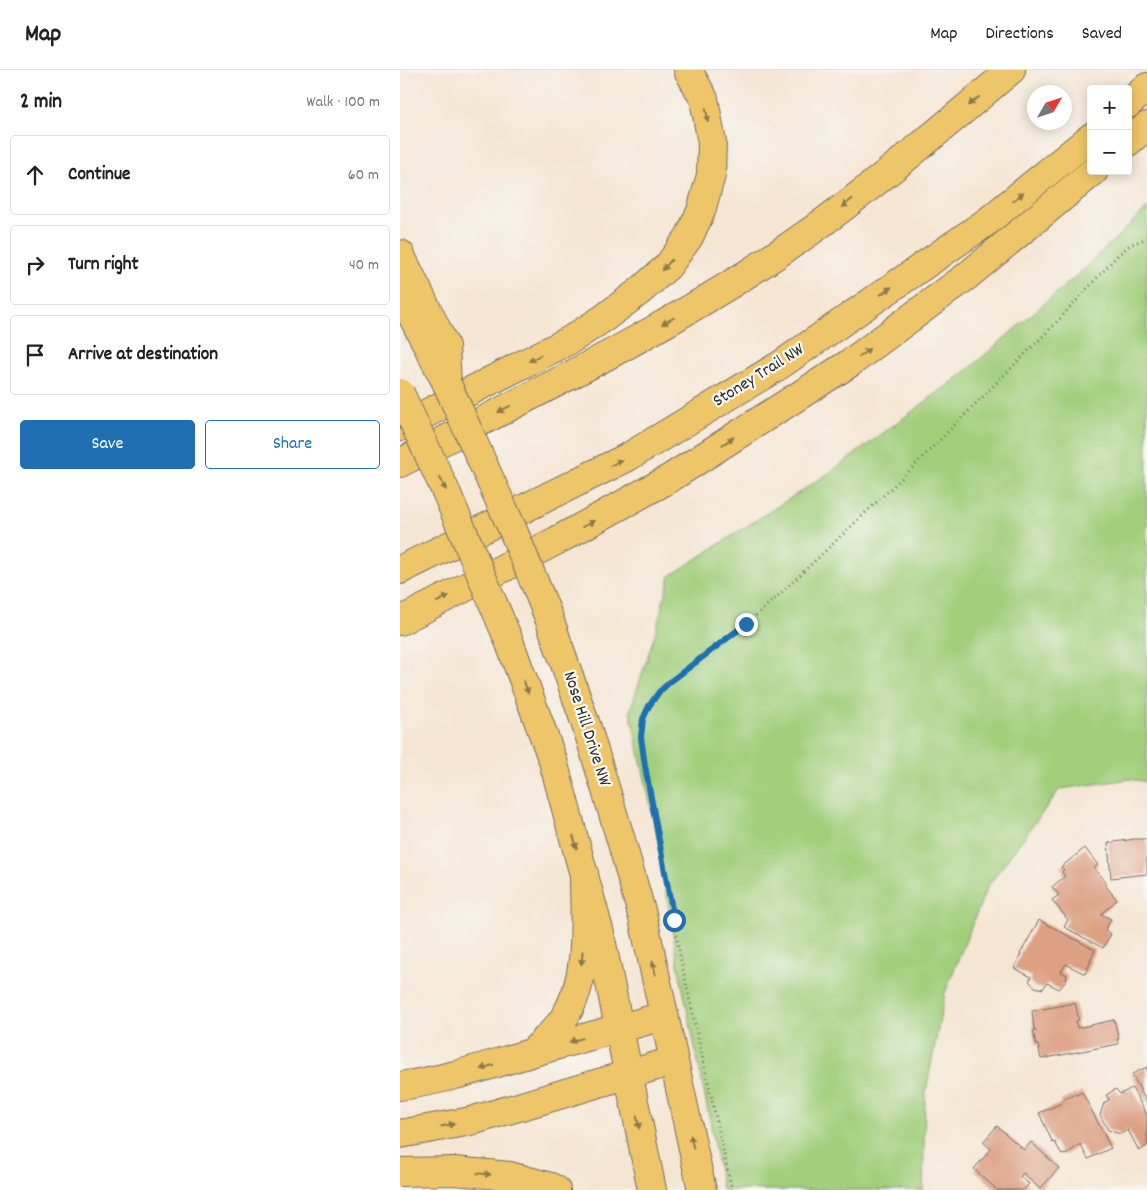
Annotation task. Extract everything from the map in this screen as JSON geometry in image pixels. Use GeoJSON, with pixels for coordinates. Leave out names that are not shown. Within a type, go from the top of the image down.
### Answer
{"type":"FeatureCollection","features":[{"type":"Feature","properties":{"kind":"main road"},"geometry":{"type":"LineString","coordinates":[[400,427],[570,340],[640,291],[668,266],[689,237],[697,220],[711,175],[712,143],[704,99],[688,70]]}},
{"type":"Feature","properties":{"kind":"main road"},"geometry":{"type":"LineString","coordinates":[[400,463],[594,363],[708,298],[811,231],[912,153],[1011,70]]}},
{"type":"Feature","properties":{"kind":"main road"},"geometry":{"type":"LineString","coordinates":[[1132,100],[1147,86]]}},
{"type":"Feature","properties":{"kind":"main road"},"geometry":{"type":"LineString","coordinates":[[1132,139],[1147,126]]}},
{"type":"Feature","properties":{"kind":"main road","name":"Stoney Trail NW"},"geometry":{"type":"LineString","coordinates":[[400,570],[628,457],[780,365],[988,221],[1087,140]]}},
{"type":"Feature","properties":{"kind":"main road"},"geometry":{"type":"LineString","coordinates":[[400,621],[556,541],[667,480],[842,369],[967,276],[1089,175]]}},
{"type":"Feature","properties":{"kind":"main road"},"geometry":{"type":"LineString","coordinates":[[400,254],[420,314]]}},
{"type":"Feature","properties":{"kind":"main road"},"geometry":{"type":"LineString","coordinates":[[400,292],[420,314]]}},
{"type":"Feature","properties":{"kind":"main road","name":"Nose Hill Drive NW"},"geometry":{"type":"LineString","coordinates":[[420,314],[445,346],[447,384],[512,528],[549,618],[588,731],[643,918],[702,1190]]}},
{"type":"Feature","properties":{"kind":"main road"},"geometry":{"type":"LineString","coordinates":[[400,393],[447,494],[509,641],[553,761],[600,934],[652,1190]]}},
{"type":"Feature","properties":{"kind":"main road"},"geometry":{"type":"LineString","coordinates":[[533,1052],[562,1021],[574,997],[580,975],[585,934],[584,874]]}},
{"type":"Feature","properties":{"kind":"main road"},"geometry":{"type":"LineString","coordinates":[[400,1086],[423,1083],[465,1073],[664,1016]]}},
{"type":"Feature","properties":{"kind":"main road"},"geometry":{"type":"LineString","coordinates":[[400,1134],[471,1121],[674,1061]]}},
{"type":"Feature","properties":{"kind":"main road"},"geometry":{"type":"LineString","coordinates":[[400,1172],[454,1171],[510,1176],[552,1187],[556,1190]]}},
{"type":"Feature","properties":{"kind":"path"},"geometry":{"type":"LineString","coordinates":[[732,1190],[681,961],[645,766],[641,737],[643,719],[659,692],[746,624],[780,594],[903,477],[988,392],[1055,324],[1118,255],[1130,245],[1147,238]]}},
{"type":"Feature","properties":{"kind":"green space"},"geometry":{"type":"Polygon","coordinates":[[[1147,208],[1147,782],[1130,779],[1060,789],[987,887],[945,993],[925,1096],[923,1190],[722,1190],[679,970],[655,825],[630,711],[655,634],[670,576],[832,471],[964,373],[1084,269],[1147,208]]]}},
{"type":"Feature","properties":{"kind":"building"},"geometry":{"type":"Polygon","coordinates":[[[1147,839],[1147,874],[1111,878],[1108,843],[1147,839]]]}},
{"type":"Feature","properties":{"kind":"building"},"geometry":{"type":"Polygon","coordinates":[[[1085,848],[1098,865],[1094,868],[1107,883],[1105,885],[1117,900],[1101,914],[1111,919],[1105,930],[1111,934],[1103,948],[1064,927],[1068,920],[1052,900],[1059,895],[1052,887],[1065,876],[1062,872],[1064,870],[1061,867],[1085,848]]]}},
{"type":"Feature","properties":{"kind":"building"},"geometry":{"type":"Polygon","coordinates":[[[1039,920],[1095,950],[1085,974],[1066,964],[1061,972],[1067,975],[1066,981],[1059,989],[1047,983],[1043,989],[1035,987],[1029,981],[1031,977],[1014,968],[1039,920]]]}},
{"type":"Feature","properties":{"kind":"building"},"geometry":{"type":"Polygon","coordinates":[[[1075,1003],[1079,1020],[1076,1021],[1077,1028],[1114,1020],[1119,1039],[1117,1039],[1118,1044],[1041,1059],[1033,1031],[1036,1031],[1036,1029],[1034,1030],[1032,1011],[1075,1003]]]}},
{"type":"Feature","properties":{"kind":"building"},"geometry":{"type":"Polygon","coordinates":[[[1147,1067],[1147,1103],[1132,1074],[1147,1067]]]}},
{"type":"Feature","properties":{"kind":"building"},"geometry":{"type":"Polygon","coordinates":[[[1132,1088],[1147,1115],[1147,1146],[1139,1151],[1128,1130],[1120,1134],[1108,1130],[1100,1115],[1104,1103],[1109,1100],[1106,1095],[1116,1089],[1120,1094],[1132,1088]]]}},
{"type":"Feature","properties":{"kind":"building"},"geometry":{"type":"Polygon","coordinates":[[[1082,1092],[1111,1148],[1088,1159],[1080,1144],[1067,1154],[1062,1155],[1055,1142],[1053,1143],[1039,1113],[1082,1092]]]}},
{"type":"Feature","properties":{"kind":"building"},"geometry":{"type":"Polygon","coordinates":[[[997,1126],[1024,1150],[1031,1142],[1059,1168],[1040,1189],[1023,1173],[1020,1177],[1029,1184],[1023,1190],[997,1190],[974,1169],[991,1149],[983,1142],[997,1126]]]}},
{"type":"Feature","properties":{"kind":"route"},"geometry":{"type":"LineString","coordinates":[[674,920],[645,766],[641,737],[643,719],[659,692],[746,624]]}}]}
